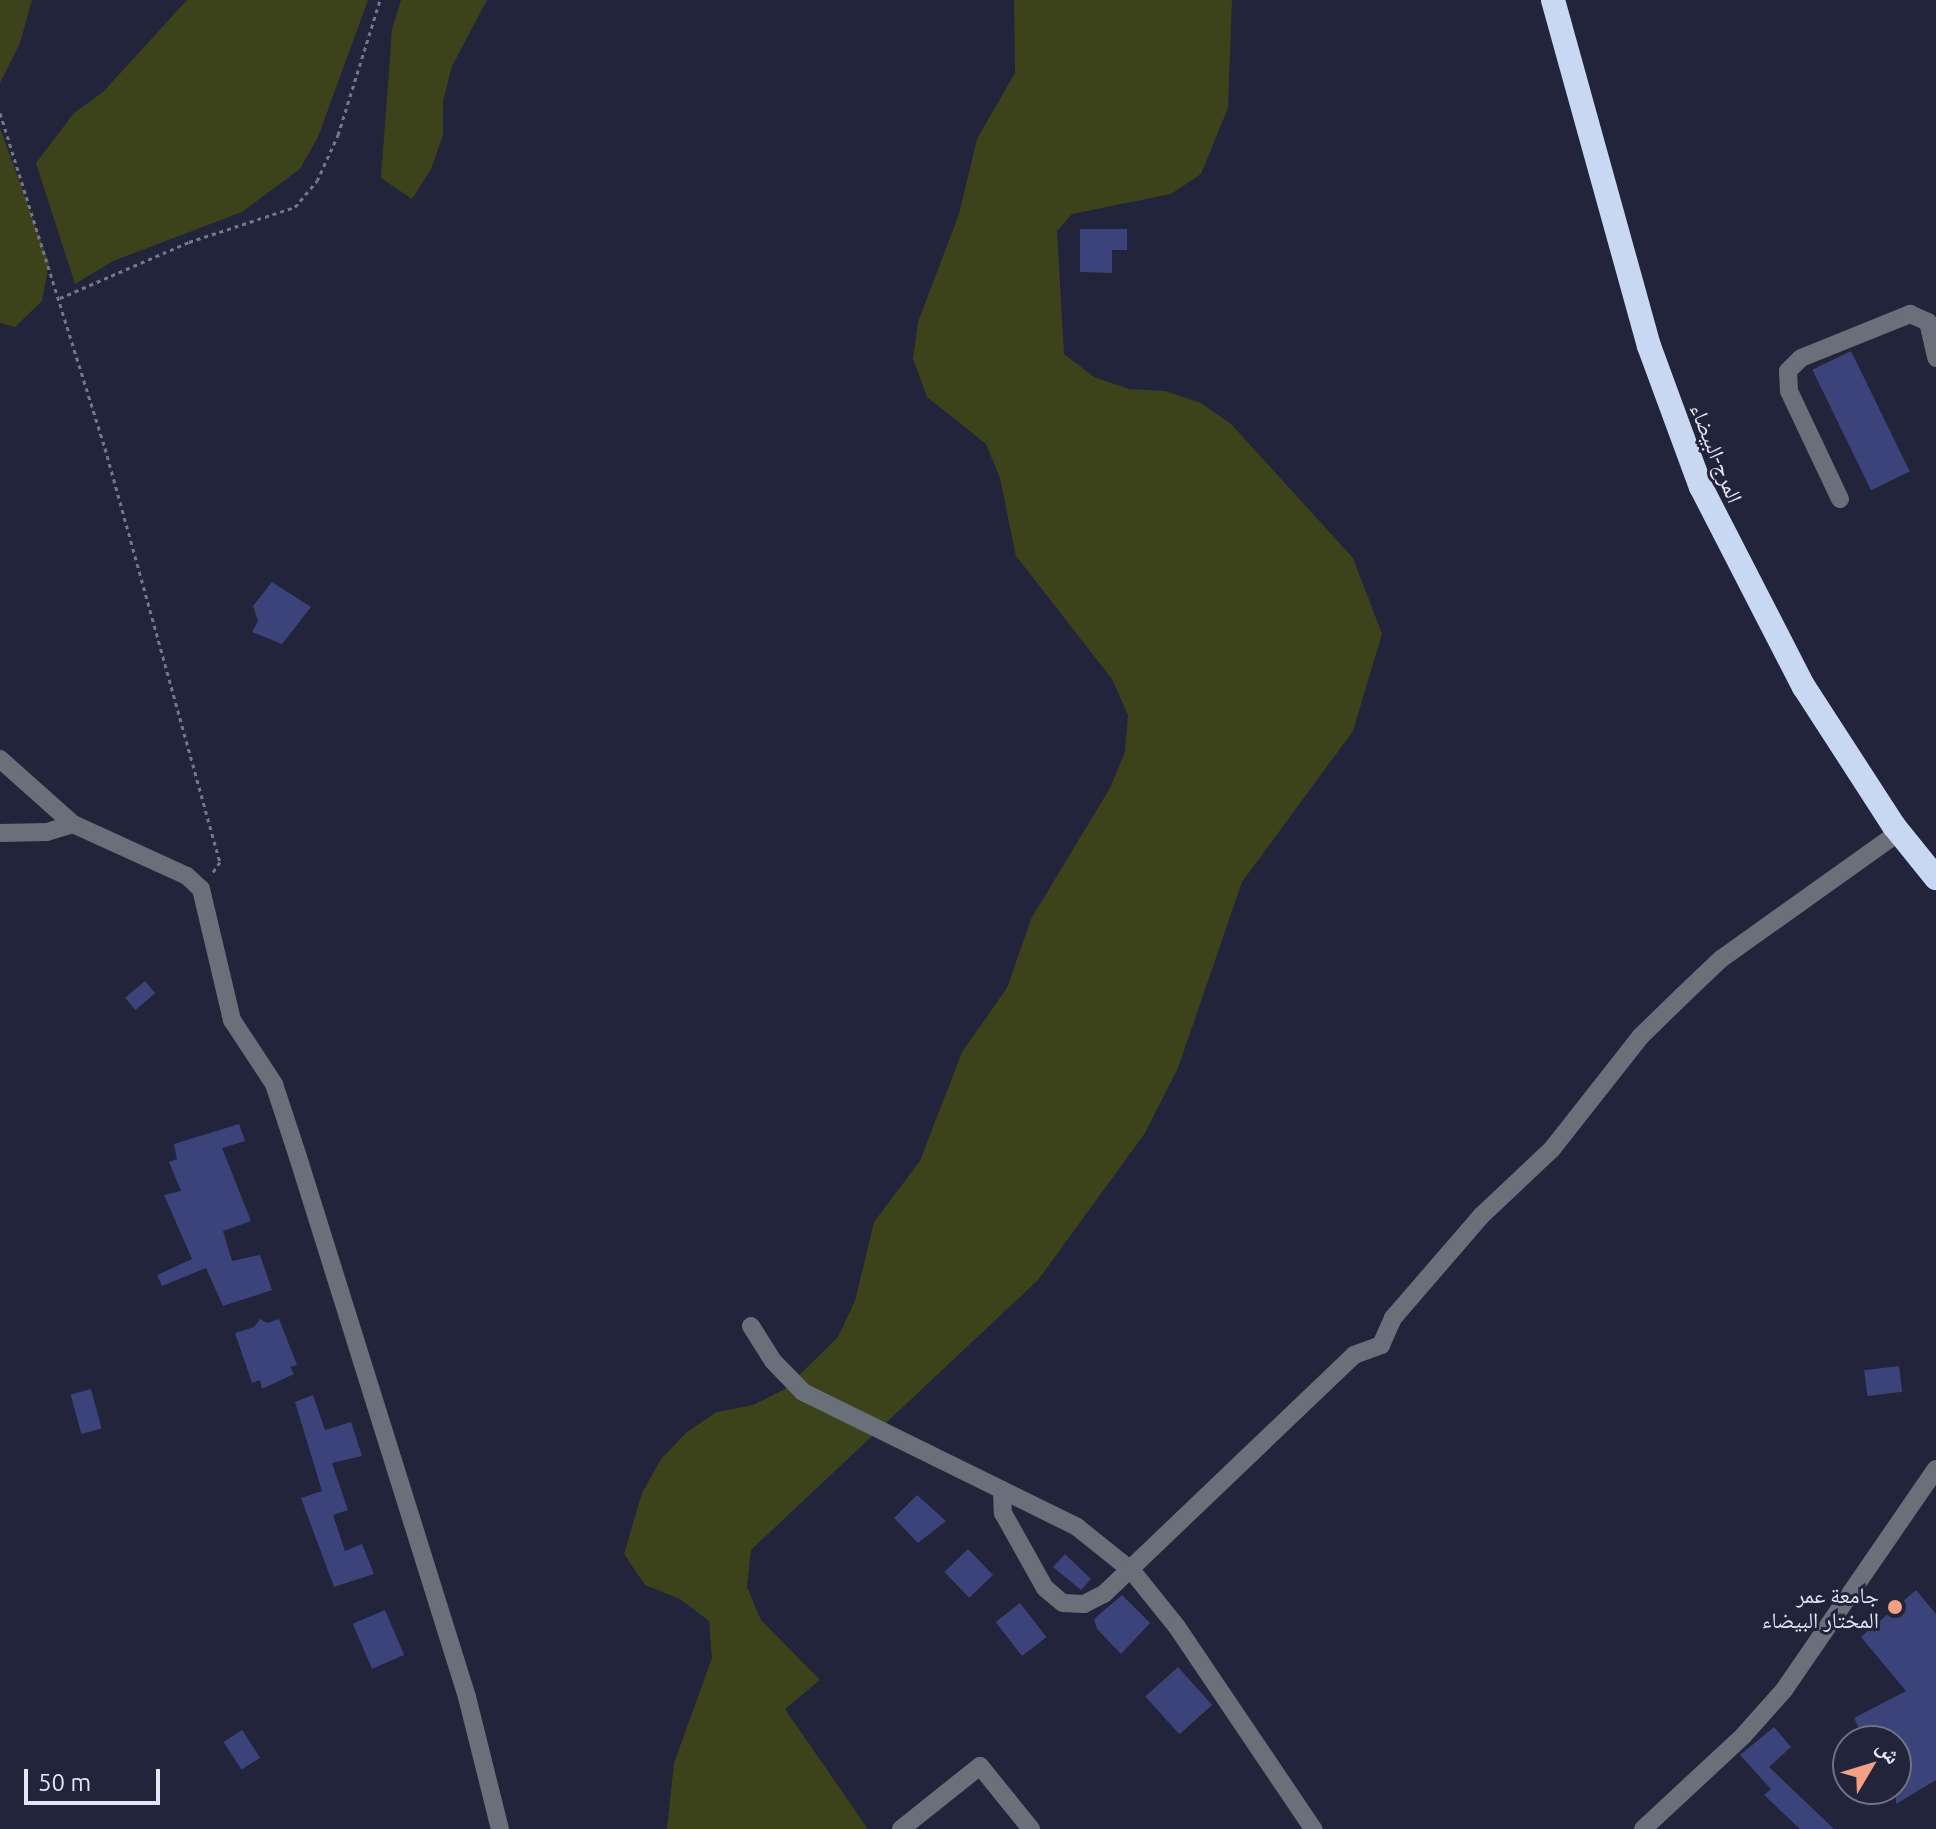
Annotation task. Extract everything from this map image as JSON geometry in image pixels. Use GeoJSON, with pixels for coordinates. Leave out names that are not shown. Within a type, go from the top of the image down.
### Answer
{"type":"FeatureCollection","features":[{"type":"Feature","properties":{"kind":"highway","name":"المرج-البيضاء"},"geometry":{"type":"LineString","coordinates":[[1553,0],[1649,346],[1701,487],[1767,622],[1899,832],[1936,878]]}},
{"type":"Feature","properties":{"kind":"street"},"geometry":{"type":"LineString","coordinates":[[1840,499],[1789,391],[1788,371],[1801,358],[1910,314],[1928,322],[1936,358]]}},
{"type":"Feature","properties":{"kind":"street"},"geometry":{"type":"LineString","coordinates":[[0,759],[73,824],[187,876],[201,889],[232,1020],[274,1084],[298,1157],[467,1697],[500,1829]]}},
{"type":"Feature","properties":{"kind":"street"},"geometry":{"type":"LineString","coordinates":[[0,833],[47,832],[73,824]]}},
{"type":"Feature","properties":{"kind":"street"},"geometry":{"type":"LineString","coordinates":[[1002,1490],[1003,1513],[1023,1553],[1045,1588],[1063,1603],[1084,1604],[1132,1571],[1354,1355],[1381,1345],[1393,1318],[1472,1227],[1552,1149],[1632,1047],[1682,996],[1721,959],[1899,832]]}},
{"type":"Feature","properties":{"kind":"street"},"geometry":{"type":"LineString","coordinates":[[751,1326],[773,1361],[803,1392],[1077,1527],[1132,1571],[1177,1627],[1313,1829]]}},
{"type":"Feature","properties":{"kind":"street"},"geometry":{"type":"LineString","coordinates":[[1643,1829],[1743,1736],[1784,1690],[1936,1469]]}},
{"type":"Feature","properties":{"kind":"street"},"geometry":{"type":"LineString","coordinates":[[901,1829],[980,1766],[1031,1829]]}},
{"type":"Feature","properties":{"kind":"path"},"geometry":{"type":"LineString","coordinates":[[60,298],[189,242],[295,207],[317,181],[338,135],[380,0]]}},
{"type":"Feature","properties":{"kind":"path"},"geometry":{"type":"LineString","coordinates":[[0,113],[60,298],[220,862],[201,889]]}},
{"type":"Feature","properties":{"kind":"green space"},"geometry":{"type":"Polygon","coordinates":[[[0,0],[32,0],[20,43],[0,83],[0,0]]]}},
{"type":"Feature","properties":{"kind":"green space"},"geometry":{"type":"Polygon","coordinates":[[[187,0],[368,0],[318,137],[300,169],[242,212],[113,261],[75,284],[36,163],[74,113],[103,92],[187,0]]]}},
{"type":"Feature","properties":{"kind":"green space"},"geometry":{"type":"Polygon","coordinates":[[[401,0],[487,0],[452,66],[443,101],[443,135],[431,169],[412,199],[381,178],[392,29],[401,0]]]}},
{"type":"Feature","properties":{"kind":"green space"},"geometry":{"type":"Polygon","coordinates":[[[1014,0],[1232,0],[1228,108],[1201,174],[1171,194],[1072,214],[1057,231],[1064,354],[1094,377],[1129,389],[1165,391],[1201,403],[1231,424],[1353,558],[1382,634],[1353,731],[1242,882],[1178,1068],[1145,1133],[1038,1280],[751,1550],[747,1587],[761,1620],[820,1680],[785,1709],[868,1829],[667,1829],[674,1763],[712,1658],[709,1621],[680,1599],[645,1585],[624,1554],[642,1493],[661,1459],[687,1432],[717,1412],[753,1405],[785,1389],[838,1337],[855,1301],[874,1222],[920,1161],[962,1052],[1007,988],[1031,919],[1110,788],[1125,752],[1128,715],[1112,679],[1016,556],[1000,478],[986,444],[927,397],[913,359],[918,322],[959,214],[977,139],[1015,73],[1014,0]]]}},
{"type":"Feature","properties":{"kind":"green space"},"geometry":{"type":"Polygon","coordinates":[[[0,128],[49,263],[42,301],[15,327],[0,323],[0,128]]]}},
{"type":"Feature","properties":{"kind":"building"},"geometry":{"type":"Polygon","coordinates":[[[1080,229],[1127,229],[1127,250],[1112,250],[1112,273],[1080,272],[1080,229]]]}},
{"type":"Feature","properties":{"kind":"building"},"geometry":{"type":"Polygon","coordinates":[[[1851,351],[1910,471],[1871,490],[1812,370],[1851,351]]]}},
{"type":"Feature","properties":{"kind":"building"},"geometry":{"type":"Polygon","coordinates":[[[272,582],[311,607],[282,644],[252,632],[258,621],[253,606],[272,582]]]}},
{"type":"Feature","properties":{"kind":"building"},"geometry":{"type":"Polygon","coordinates":[[[145,981],[155,993],[135,1010],[125,998],[145,981]]]}},
{"type":"Feature","properties":{"kind":"building"},"geometry":{"type":"Polygon","coordinates":[[[239,1124],[245,1141],[222,1148],[251,1221],[223,1231],[232,1261],[260,1255],[272,1290],[223,1306],[206,1268],[162,1286],[157,1275],[192,1259],[164,1195],[181,1191],[169,1162],[177,1159],[174,1144],[239,1124]]]}},
{"type":"Feature","properties":{"kind":"building"},"geometry":{"type":"Polygon","coordinates":[[[260,1319],[267,1323],[279,1319],[297,1365],[290,1367],[294,1374],[262,1389],[260,1380],[252,1383],[235,1333],[254,1327],[260,1319]]]}},
{"type":"Feature","properties":{"kind":"building"},"geometry":{"type":"Polygon","coordinates":[[[1899,1366],[1902,1392],[1867,1396],[1864,1370],[1899,1366]]]}},
{"type":"Feature","properties":{"kind":"building"},"geometry":{"type":"Polygon","coordinates":[[[91,1389],[102,1429],[81,1434],[71,1394],[91,1389]]]}},
{"type":"Feature","properties":{"kind":"building"},"geometry":{"type":"Polygon","coordinates":[[[313,1395],[325,1430],[351,1422],[362,1456],[332,1463],[348,1510],[333,1515],[345,1551],[362,1544],[374,1574],[334,1587],[301,1498],[322,1491],[295,1402],[313,1395]]]}},
{"type":"Feature","properties":{"kind":"building"},"geometry":{"type":"Polygon","coordinates":[[[917,1495],[946,1521],[918,1543],[894,1518],[917,1495]]]}},
{"type":"Feature","properties":{"kind":"building"},"geometry":{"type":"Polygon","coordinates":[[[968,1549],[993,1575],[969,1598],[944,1572],[968,1549]]]}},
{"type":"Feature","properties":{"kind":"building"},"geometry":{"type":"Polygon","coordinates":[[[1065,1554],[1091,1579],[1081,1590],[1053,1567],[1065,1554]]]}},
{"type":"Feature","properties":{"kind":"building"},"geometry":{"type":"Polygon","coordinates":[[[1916,1590],[1936,1614],[1936,1780],[1912,1794],[1912,1725],[1857,1725],[1854,1718],[1906,1691],[1861,1637],[1916,1590]]]}},
{"type":"Feature","properties":{"kind":"building"},"geometry":{"type":"Polygon","coordinates":[[[1122,1595],[1150,1623],[1121,1654],[1097,1629],[1094,1619],[1122,1595]]]}},
{"type":"Feature","properties":{"kind":"building"},"geometry":{"type":"Polygon","coordinates":[[[1020,1603],[1046,1637],[1022,1656],[996,1622],[1020,1603]]]}},
{"type":"Feature","properties":{"kind":"building"},"geometry":{"type":"Polygon","coordinates":[[[385,1610],[404,1655],[372,1669],[353,1624],[385,1610]]]}},
{"type":"Feature","properties":{"kind":"building"},"geometry":{"type":"Polygon","coordinates":[[[1178,1667],[1212,1705],[1179,1734],[1145,1696],[1178,1667]]]}},
{"type":"Feature","properties":{"kind":"building"},"geometry":{"type":"Polygon","coordinates":[[[1774,1727],[1791,1747],[1769,1767],[1834,1829],[1800,1829],[1764,1795],[1771,1789],[1740,1755],[1774,1727]]]}},
{"type":"Feature","properties":{"kind":"building"},"geometry":{"type":"Polygon","coordinates":[[[242,1730],[260,1758],[242,1770],[224,1742],[242,1730]]]}},
{"type":"Feature","properties":{"kind":"place","name":"جامعة عمر المختار البيضاء"},"geometry":{"type":"Point","coordinates":[1895,1607]}}]}
